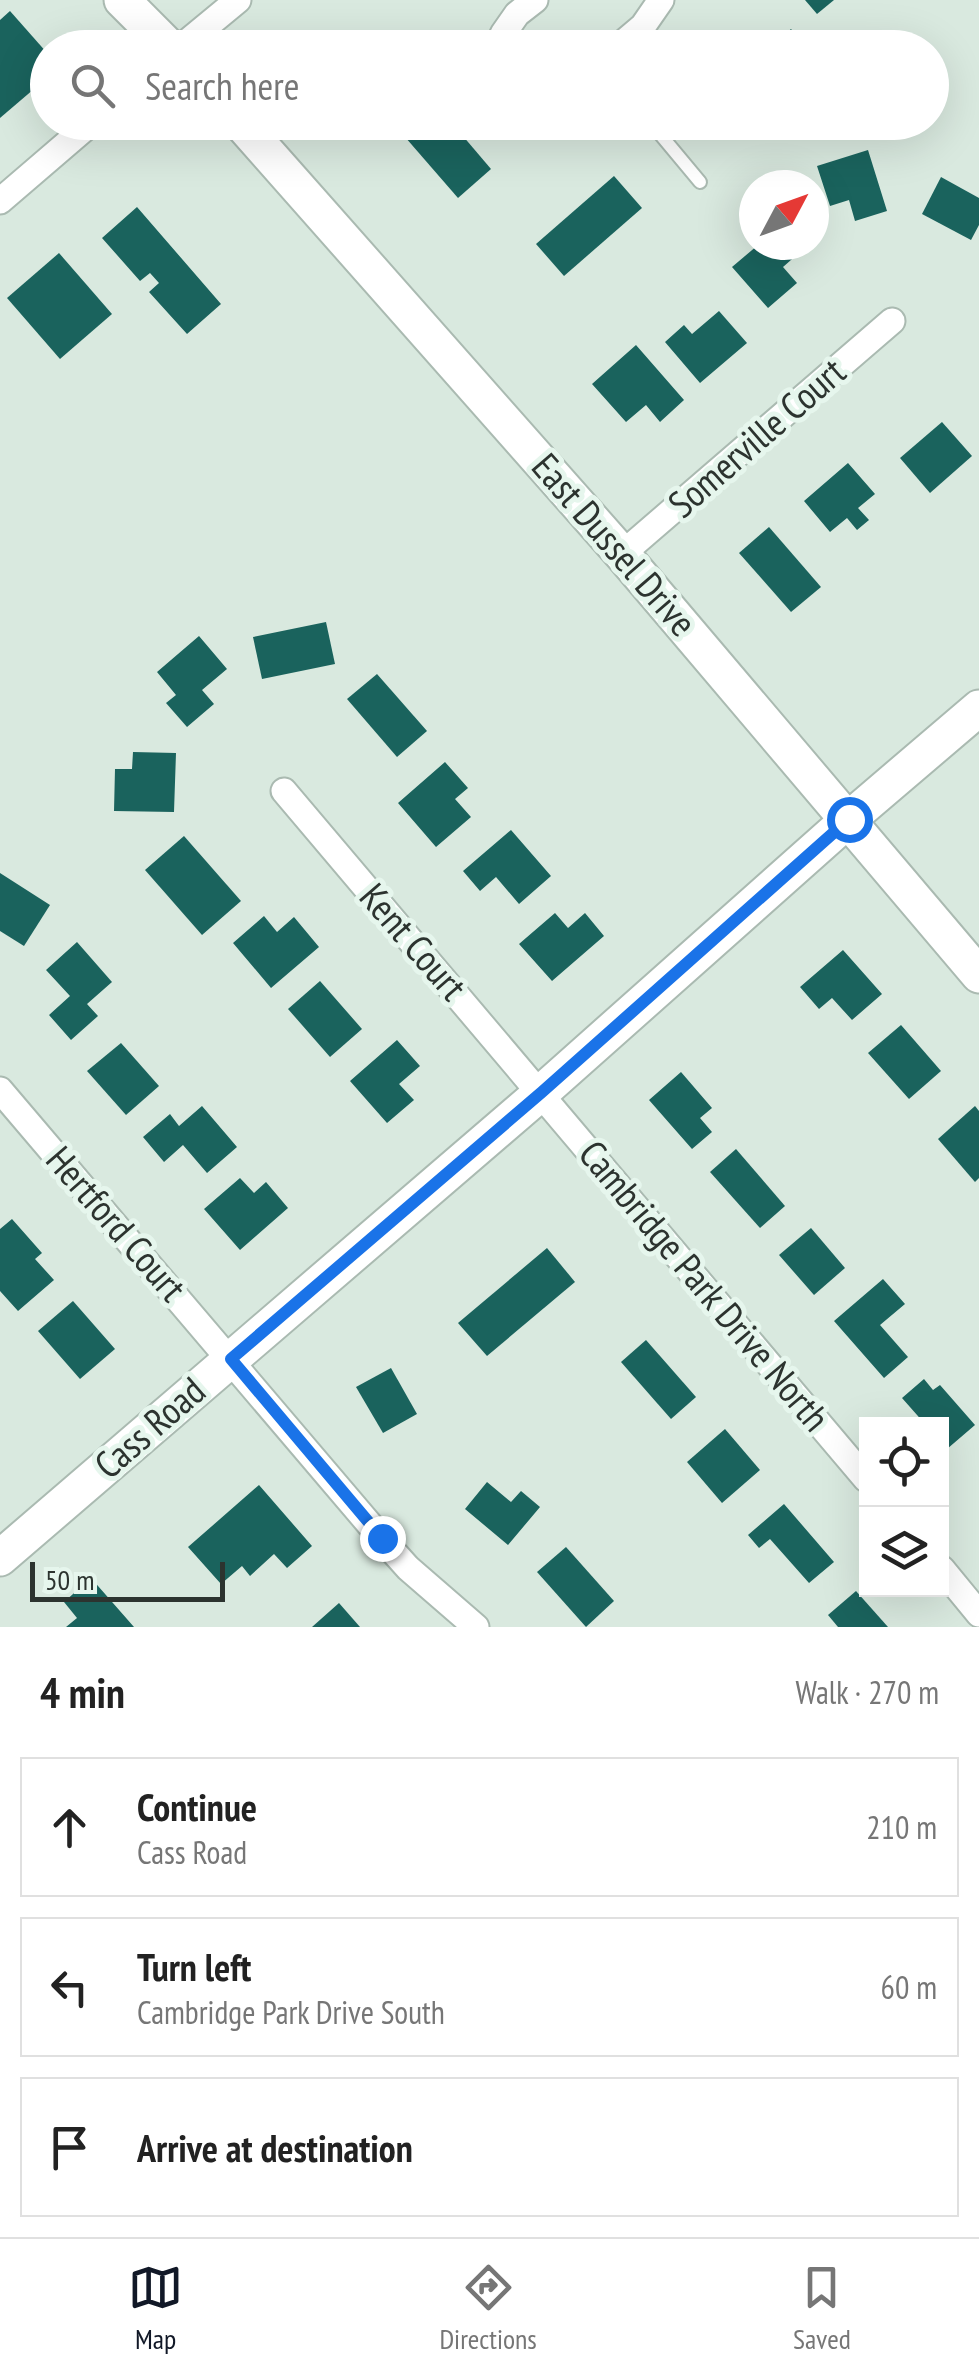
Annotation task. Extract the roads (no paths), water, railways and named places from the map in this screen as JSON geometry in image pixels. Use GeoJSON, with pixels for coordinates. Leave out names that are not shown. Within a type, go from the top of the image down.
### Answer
{"type":"FeatureCollection","features":[{"type":"Feature","properties":{"kind":"street"},"geometry":{"type":"LineString","coordinates":[[122,0],[152,30]]}},
{"type":"Feature","properties":{"kind":"street"},"geometry":{"type":"LineString","coordinates":[[202,30],[238,0]]}},
{"type":"Feature","properties":{"kind":"street"},"geometry":{"type":"LineString","coordinates":[[506,30],[517,14],[535,0]]}},
{"type":"Feature","properties":{"kind":"street"},"geometry":{"type":"LineString","coordinates":[[638,30],[661,0]]}},
{"type":"Feature","properties":{"kind":"street"},"geometry":{"type":"LineString","coordinates":[[0,201],[71,140]]}},
{"type":"Feature","properties":{"kind":"street","name":"East Dussel Drive"},"geometry":{"type":"LineString","coordinates":[[256,140],[622,554],[979,976]]}},
{"type":"Feature","properties":{"kind":"street","name":"Somerville Court"},"geometry":{"type":"LineString","coordinates":[[622,554],[892,322]]}},
{"type":"Feature","properties":{"kind":"street","name":"Cass Road"},"geometry":{"type":"LineString","coordinates":[[0,1558],[542,1092],[979,708]]}},
{"type":"Feature","properties":{"kind":"street","name":"Kent Court"},"geometry":{"type":"LineString","coordinates":[[284,791],[542,1092]]}},
{"type":"Feature","properties":{"kind":"street","name":"Hertford Court"},"geometry":{"type":"LineString","coordinates":[[0,1090],[408,1568],[476,1627]]}},
{"type":"Feature","properties":{"kind":"street","name":"Cambridge Park Drive North"},"geometry":{"type":"LineString","coordinates":[[542,1092],[859,1472]]}},
{"type":"Feature","properties":{"kind":"street"},"geometry":{"type":"LineString","coordinates":[[949,1578],[979,1614]]}},
{"type":"Feature","properties":{"kind":"lane"},"geometry":{"type":"LineString","coordinates":[[665,140],[700,182]]}}]}
